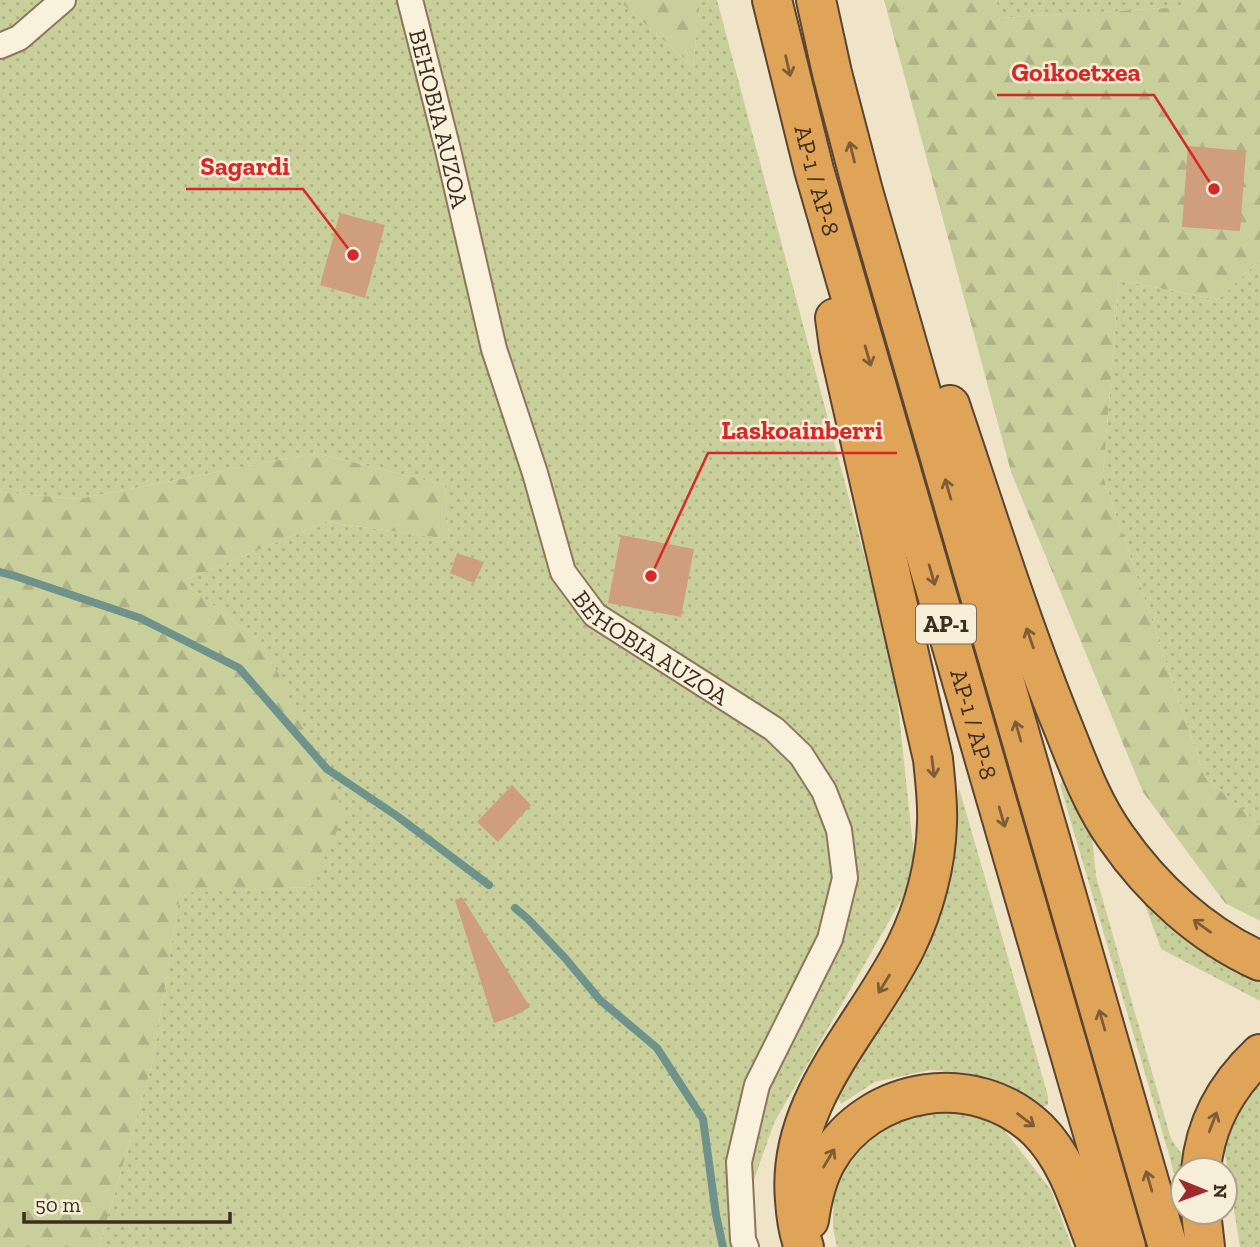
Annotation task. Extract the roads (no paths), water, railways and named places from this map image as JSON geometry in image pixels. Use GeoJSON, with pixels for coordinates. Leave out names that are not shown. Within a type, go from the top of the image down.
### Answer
{"type":"FeatureCollection","features":[{"type":"Feature","properties":{"kind":"highway","name":"AP-1 / AP-8"},"geometry":{"type":"LineString","coordinates":[[772,0],[814,170],[1126,1247]]}},
{"type":"Feature","properties":{"kind":"highway","name":"AP-1 / AP-8"},"geometry":{"type":"LineString","coordinates":[[816,0],[863,191],[1168,1247]]}},
{"type":"Feature","properties":{"kind":"highway"},"geometry":{"type":"LineString","coordinates":[[804,1247],[796,1215],[794,1189],[800,1136],[820,1087],[906,945],[928,886],[937,823],[933,759],[839,347],[814,170]]}},
{"type":"Feature","properties":{"kind":"highway"},"geometry":{"type":"LineString","coordinates":[[863,191],[897,250],[1040,670],[1096,804],[1115,836],[1162,892],[1219,939],[1260,961]]}},
{"type":"Feature","properties":{"kind":"highway"},"geometry":{"type":"LineString","coordinates":[[1203,1156],[1214,1118],[1223,1099],[1237,1078],[1260,1055]]}},
{"type":"Feature","properties":{"kind":"highway"},"geometry":{"type":"LineString","coordinates":[[811,1247],[809,1222],[818,1178],[841,1140],[875,1111],[895,1101],[937,1092],[980,1097],[1010,1109],[1036,1128],[1051,1144],[1072,1181],[1097,1247]]}},
{"type":"Feature","properties":{"kind":"highway"},"geometry":{"type":"LineString","coordinates":[[1203,1226],[1205,1247]]}},
{"type":"Feature","properties":{"kind":"street"},"geometry":{"type":"LineString","coordinates":[[0,46],[19,38],[63,0]]}},
{"type":"Feature","properties":{"kind":"street","name":"BEHOBIA AUZOA"},"geometry":{"type":"LineString","coordinates":[[410,0],[494,349],[535,473],[563,572],[595,615],[774,729],[801,755],[824,791],[839,830],[845,878],[830,939],[757,1085],[739,1162],[743,1240],[747,1247]]}},
{"type":"Feature","properties":{"kind":"waterway"},"geometry":{"type":"LineString","coordinates":[[0,572],[140,618],[239,668],[327,769],[397,816],[489,885]]}},
{"type":"Feature","properties":{"kind":"waterway"},"geometry":{"type":"LineString","coordinates":[[515,908],[565,958],[600,1000],[657,1048],[703,1119],[723,1247]]}},
{"type":"Feature","properties":{"kind":"place","name":"Goikoetxea"},"geometry":{"type":"Point","coordinates":[1214,189]}},
{"type":"Feature","properties":{"kind":"place","name":"Sagardi"},"geometry":{"type":"Point","coordinates":[353,255]}},
{"type":"Feature","properties":{"kind":"place","name":"Laskoainberri"},"geometry":{"type":"Point","coordinates":[651,576]}}]}
